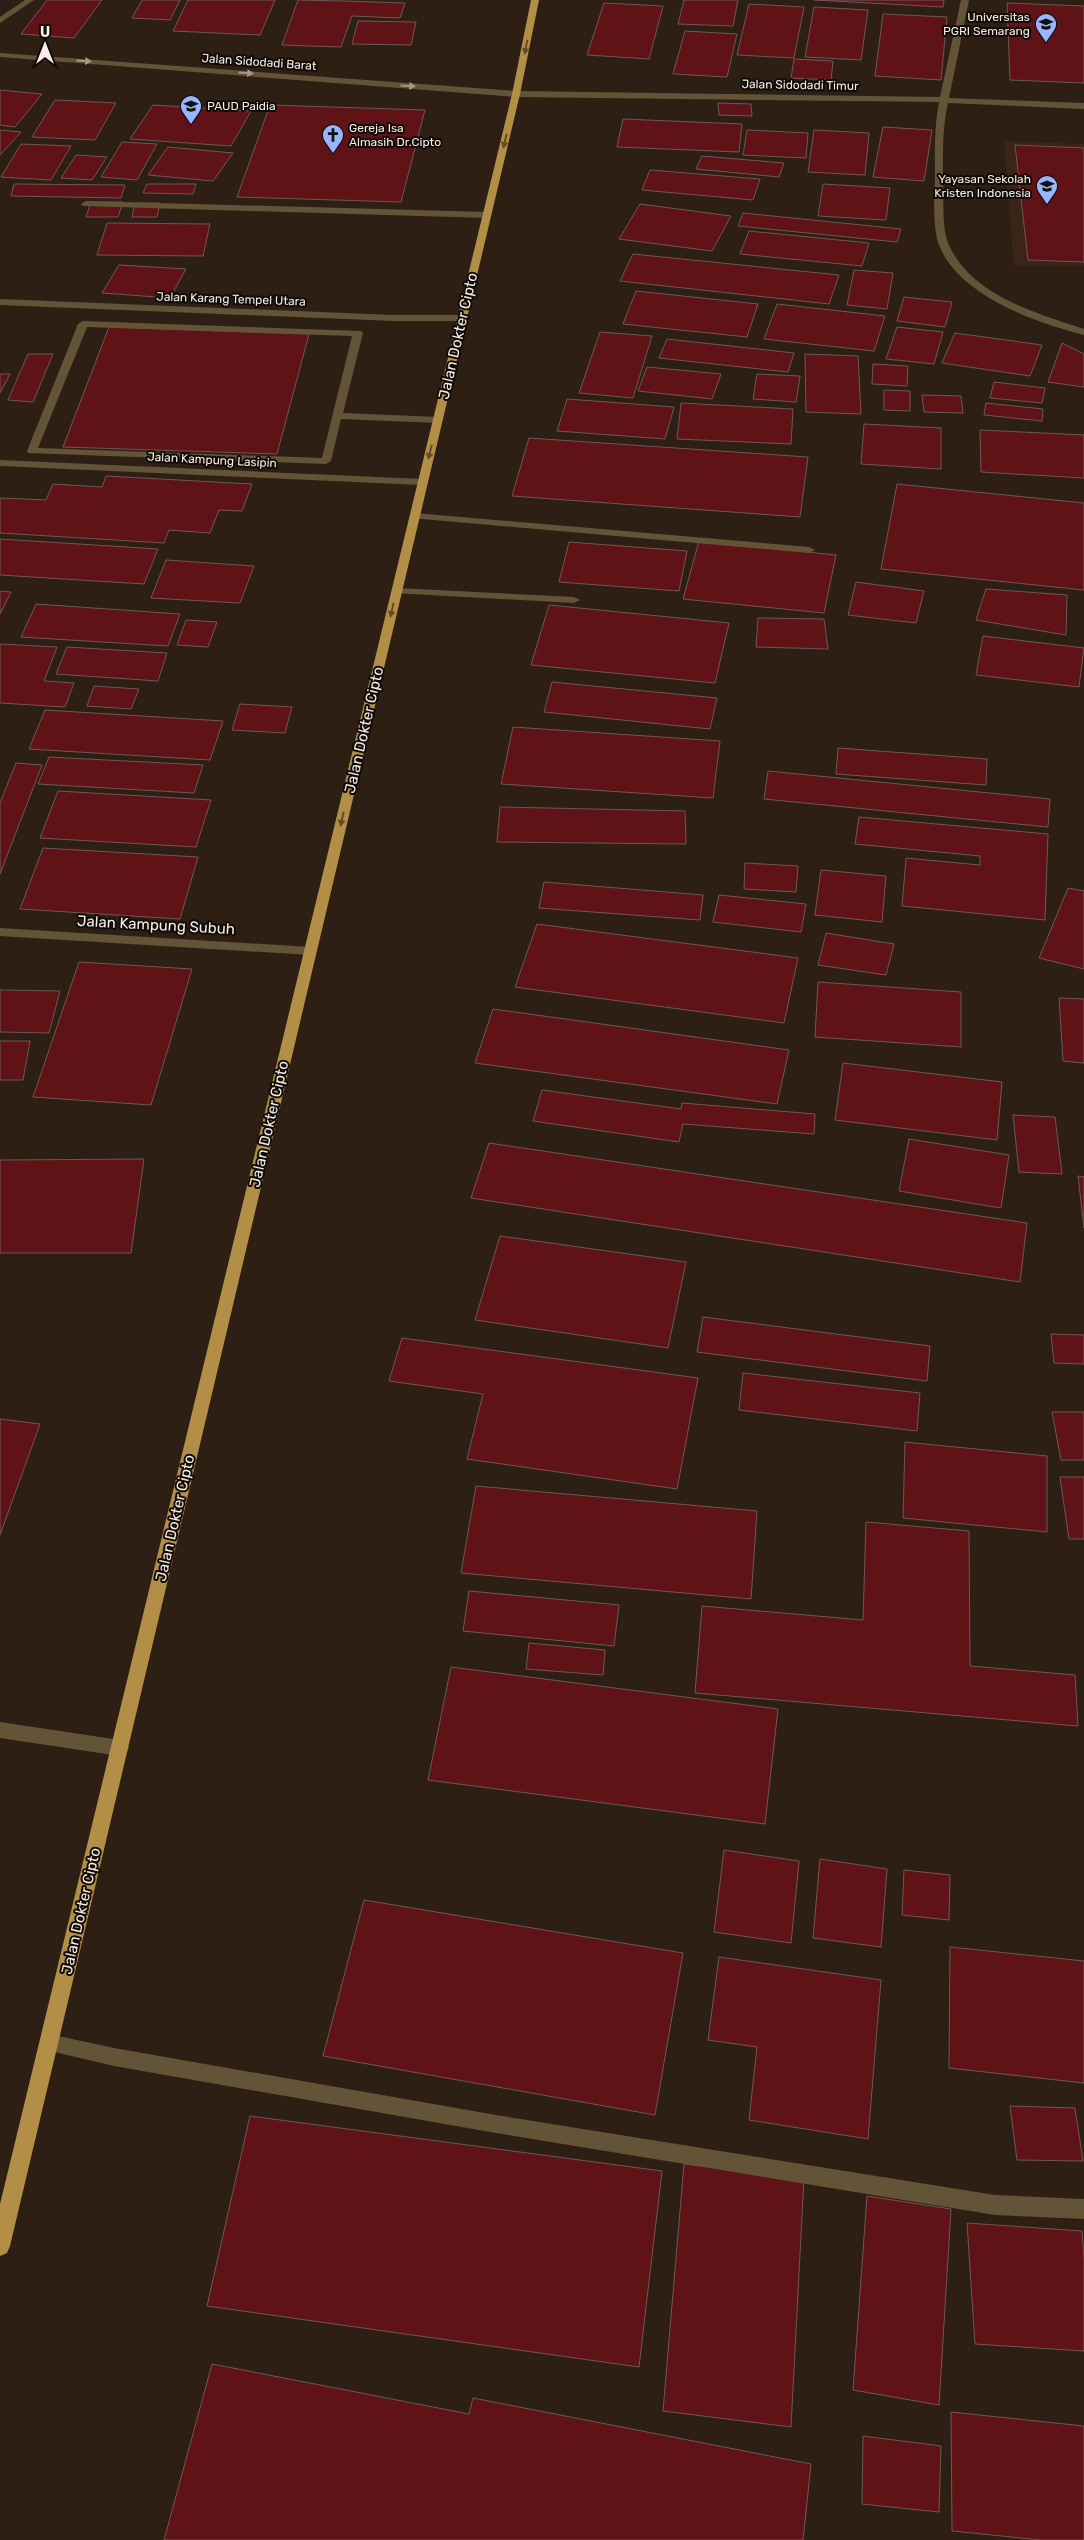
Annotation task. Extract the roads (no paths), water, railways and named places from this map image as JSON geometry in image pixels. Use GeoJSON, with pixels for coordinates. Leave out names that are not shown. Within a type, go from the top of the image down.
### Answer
{"type":"FeatureCollection","features":[{"type":"Feature","properties":{"kind":"highway","name":"Jalan Dokter Cipto"},"geometry":{"type":"LineString","coordinates":[[0,2246],[516,94],[535,0]]}},
{"type":"Feature","properties":{"kind":"street"},"geometry":{"type":"LineString","coordinates":[[0,21],[30,0]]}},
{"type":"Feature","properties":{"kind":"street"},"geometry":{"type":"LineString","coordinates":[[966,0],[939,125],[939,197],[942,239],[956,267],[983,290],[1034,316],[1084,332]]}},
{"type":"Feature","properties":{"kind":"street","name":"Jalan Sidodadi Barat"},"geometry":{"type":"LineString","coordinates":[[0,55],[516,94]]}},
{"type":"Feature","properties":{"kind":"street","name":"Jalan Sidodadi Timur"},"geometry":{"type":"LineString","coordinates":[[516,94],[944,100],[1084,106]]}},
{"type":"Feature","properties":{"kind":"street"},"geometry":{"type":"LineString","coordinates":[[86,204],[487,215]]}},
{"type":"Feature","properties":{"kind":"street","name":"Jalan Karang Tempel Utara"},"geometry":{"type":"LineString","coordinates":[[0,302],[394,318],[462,318]]}},
{"type":"Feature","properties":{"kind":"street"},"geometry":{"type":"LineString","coordinates":[[83,324],[358,333],[337,416],[326,461],[32,451],[83,324]]}},
{"type":"Feature","properties":{"kind":"street"},"geometry":{"type":"LineString","coordinates":[[337,416],[438,420]]}},
{"type":"Feature","properties":{"kind":"street","name":"Jalan Kampung Lasipin"},"geometry":{"type":"LineString","coordinates":[[0,463],[422,482]]}},
{"type":"Feature","properties":{"kind":"street"},"geometry":{"type":"LineString","coordinates":[[415,516],[809,550]]}},
{"type":"Feature","properties":{"kind":"street"},"geometry":{"type":"LineString","coordinates":[[397,590],[574,600]]}},
{"type":"Feature","properties":{"kind":"street","name":"Jalan Kampung Subuh"},"geometry":{"type":"LineString","coordinates":[[0,932],[311,951]]}},
{"type":"Feature","properties":{"kind":"street"},"geometry":{"type":"LineString","coordinates":[[0,1730],[120,1748]]}},
{"type":"Feature","properties":{"kind":"street"},"geometry":{"type":"LineString","coordinates":[[49,2043],[114,2057],[496,2124],[995,2205],[1084,2209]]}},
{"type":"Feature","properties":{"kind":"place","name":"Universitas PGRI Semarang"},"geometry":{"type":"Point","coordinates":[1046,43]}},
{"type":"Feature","properties":{"kind":"place","name":"PAUD Paidia"},"geometry":{"type":"Point","coordinates":[191,125]}},
{"type":"Feature","properties":{"kind":"place","name":"Gereja Isa Almasih Dr.Cipto"},"geometry":{"type":"Point","coordinates":[333,154]}},
{"type":"Feature","properties":{"kind":"place","name":"Yayasan Sekolah Kristen Indonesia"},"geometry":{"type":"Point","coordinates":[1047,205]}}]}
